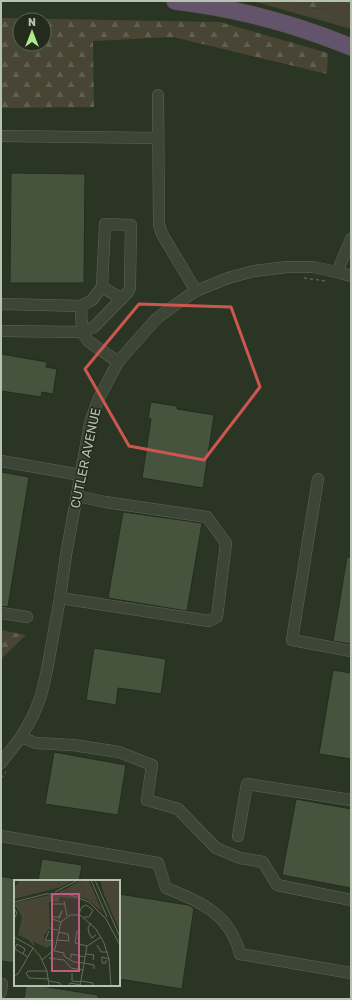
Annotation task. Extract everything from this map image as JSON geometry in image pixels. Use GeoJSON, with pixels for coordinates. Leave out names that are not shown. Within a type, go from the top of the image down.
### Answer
{"type":"FeatureCollection","features":[{"type":"Feature","properties":{"kind":"highway"},"geometry":{"type":"LineString","coordinates":[[175,1],[201,4],[250,14],[299,28],[351,46]]}},
{"type":"Feature","properties":{"kind":"street"},"geometry":{"type":"LineString","coordinates":[[158,95],[159,224],[162,234],[196,291]]}},
{"type":"Feature","properties":{"kind":"street"},"geometry":{"type":"LineString","coordinates":[[1,136],[158,138]]}},
{"type":"Feature","properties":{"kind":"street"},"geometry":{"type":"LineString","coordinates":[[1,304],[81,306],[92,300],[102,287],[105,224],[131,225],[130,288],[122,299],[94,328],[82,332],[1,331]]}},
{"type":"Feature","properties":{"kind":"street"},"geometry":{"type":"LineString","coordinates":[[337,272],[351,239]]}},
{"type":"Feature","properties":{"kind":"street","name":"CUTLER AVENUE"},"geometry":{"type":"LineString","coordinates":[[4,767],[33,716],[41,696],[60,598],[66,555],[90,423],[98,400],[118,362],[156,319],[196,291],[228,278],[261,270],[287,267],[313,267],[351,276]]}},
{"type":"Feature","properties":{"kind":"street"},"geometry":{"type":"LineString","coordinates":[[102,287],[122,299]]}},
{"type":"Feature","properties":{"kind":"street"},"geometry":{"type":"LineString","coordinates":[[81,306],[82,332],[88,341],[118,362]]}},
{"type":"Feature","properties":{"kind":"street"},"geometry":{"type":"LineString","coordinates":[[1,461],[81,475]]}},
{"type":"Feature","properties":{"kind":"street"},"geometry":{"type":"LineString","coordinates":[[318,479],[292,640],[351,652]]}},
{"type":"Feature","properties":{"kind":"street"},"geometry":{"type":"LineString","coordinates":[[60,598],[209,621],[216,617],[226,543],[207,517],[105,502],[77,496]]}},
{"type":"Feature","properties":{"kind":"street"},"geometry":{"type":"LineString","coordinates":[[1,613],[26,617]]}},
{"type":"Feature","properties":{"kind":"street"},"geometry":{"type":"LineString","coordinates":[[21,737],[36,743],[73,745],[119,752],[152,765],[147,800],[178,809],[216,848],[240,858],[263,862],[277,886],[351,900]]}},
{"type":"Feature","properties":{"kind":"street"},"geometry":{"type":"LineString","coordinates":[[238,836],[247,784],[351,800]]}},
{"type":"Feature","properties":{"kind":"street"},"geometry":{"type":"LineString","coordinates":[[1,836],[158,863],[166,888],[194,899],[218,915],[231,930],[240,954],[351,973]]}},
{"type":"Feature","properties":{"kind":"path"},"geometry":{"type":"LineString","coordinates":[[304,278],[329,281]]}},
{"type":"Feature","properties":{"kind":"path"},"geometry":{"type":"LineString","coordinates":[[1,778],[4,767]]}},
{"type":"Feature","properties":{"kind":"highlighted area"},"geometry":{"type":"Polygon","coordinates":[[[139,304],[231,307],[260,387],[204,460],[129,446],[85,369],[139,304]]]}},
{"type":"Feature","properties":{"kind":"green space"},"geometry":{"type":"Polygon","coordinates":[[[252,1],[287,1],[308,8],[329,9],[333,1],[351,1],[351,29],[252,1]]]}},
{"type":"Feature","properties":{"kind":"green space"},"geometry":{"type":"Polygon","coordinates":[[[287,1],[333,1],[329,9],[308,8],[287,1]]]}},
{"type":"Feature","properties":{"kind":"green space"},"geometry":{"type":"Polygon","coordinates":[[[1,18],[12,18],[12,52],[52,52],[52,19],[220,22],[328,53],[327,74],[173,37],[93,41],[94,107],[1,108],[1,18]]]}},
{"type":"Feature","properties":{"kind":"green space"},"geometry":{"type":"Polygon","coordinates":[[[1,630],[26,635],[1,659],[1,630]]]}},
{"type":"Feature","properties":{"kind":"building"},"geometry":{"type":"Polygon","coordinates":[[[11,173],[85,174],[84,283],[10,283],[11,173]]]}},
{"type":"Feature","properties":{"kind":"building"},"geometry":{"type":"Polygon","coordinates":[[[1,354],[47,362],[46,367],[57,369],[53,394],[42,392],[41,397],[1,391],[1,354]]]}},
{"type":"Feature","properties":{"kind":"building"},"geometry":{"type":"Polygon","coordinates":[[[151,402],[177,406],[177,409],[214,415],[203,488],[142,478],[151,419],[148,418],[151,402]]]}},
{"type":"Feature","properties":{"kind":"building"},"geometry":{"type":"Polygon","coordinates":[[[1,472],[29,477],[8,607],[1,606],[1,472]]]}},
{"type":"Feature","properties":{"kind":"building"},"geometry":{"type":"Polygon","coordinates":[[[123,512],[202,523],[187,611],[108,598],[123,512]]]}},
{"type":"Feature","properties":{"kind":"building"},"geometry":{"type":"Polygon","coordinates":[[[347,557],[351,557],[351,644],[333,641],[347,557]]]}},
{"type":"Feature","properties":{"kind":"building"},"geometry":{"type":"Polygon","coordinates":[[[94,648],[166,659],[161,694],[118,688],[116,705],[86,700],[94,648]]]}},
{"type":"Feature","properties":{"kind":"building"},"geometry":{"type":"Polygon","coordinates":[[[333,670],[351,673],[351,759],[319,754],[333,670]]]}},
{"type":"Feature","properties":{"kind":"building"},"geometry":{"type":"Polygon","coordinates":[[[54,752],[126,765],[118,815],[45,804],[54,752]]]}},
{"type":"Feature","properties":{"kind":"building"},"geometry":{"type":"Polygon","coordinates":[[[296,799],[351,809],[351,888],[282,875],[296,799]]]}},
{"type":"Feature","properties":{"kind":"building"},"geometry":{"type":"Polygon","coordinates":[[[42,859],[82,865],[79,880],[38,880],[42,859]]]}},
{"type":"Feature","properties":{"kind":"building"},"geometry":{"type":"Polygon","coordinates":[[[1,876],[15,880],[14,963],[1,961],[1,876]]]}},
{"type":"Feature","properties":{"kind":"building"},"geometry":{"type":"Polygon","coordinates":[[[120,894],[188,905],[194,908],[182,989],[120,979],[120,894]]]}},
{"type":"Feature","properties":{"kind":"building"},"geometry":{"type":"Polygon","coordinates":[[[26,986],[41,986],[98,995],[98,999],[24,999],[26,986]]]}}]}
